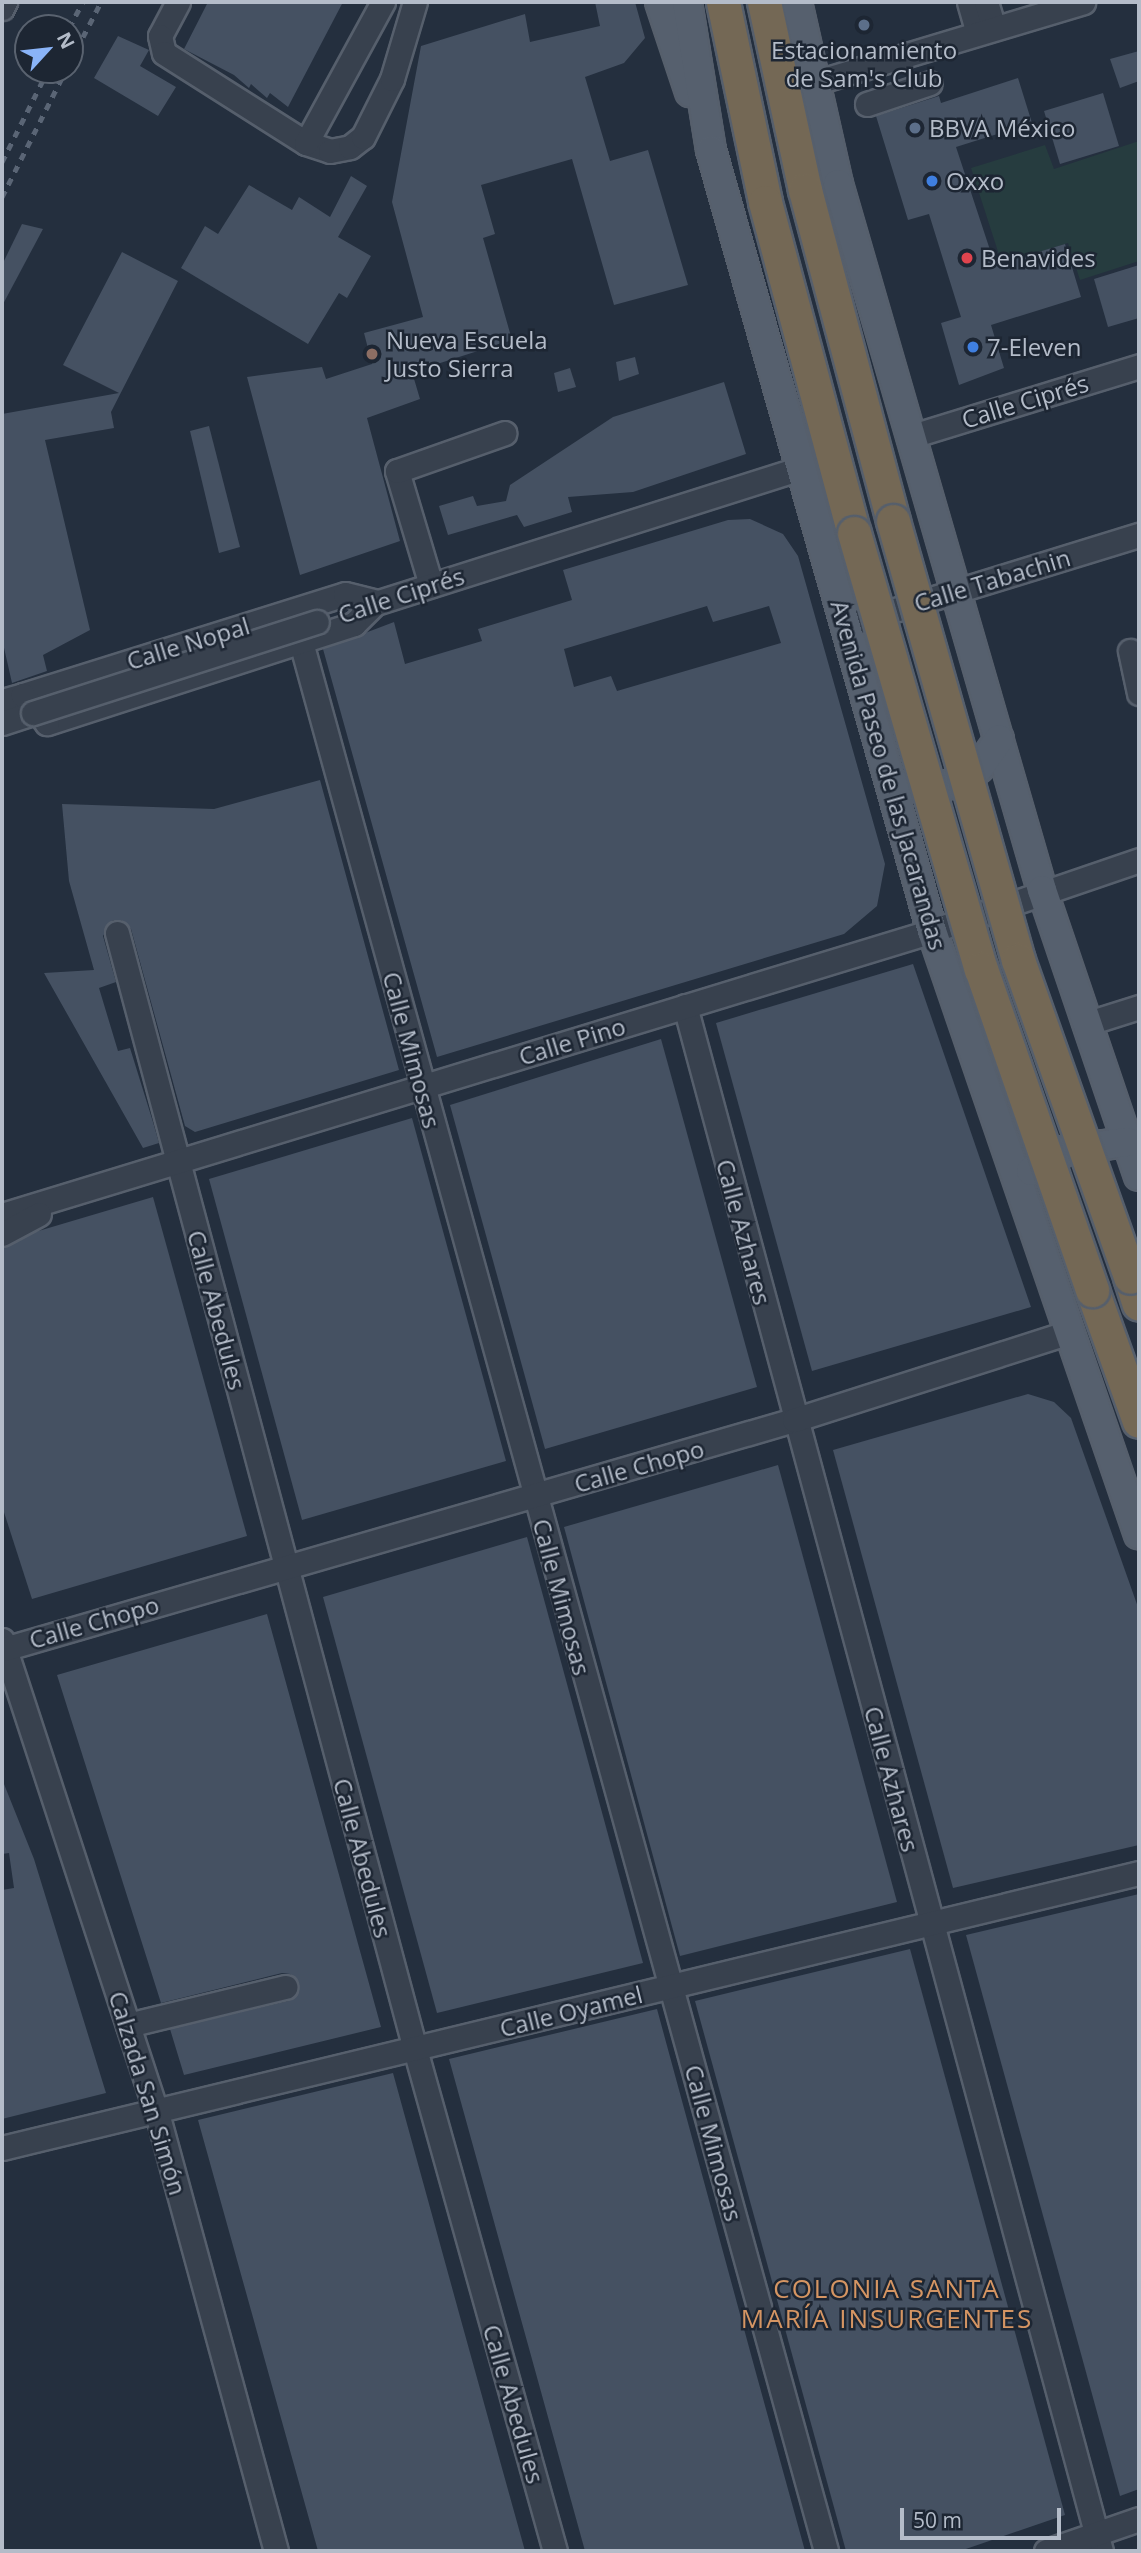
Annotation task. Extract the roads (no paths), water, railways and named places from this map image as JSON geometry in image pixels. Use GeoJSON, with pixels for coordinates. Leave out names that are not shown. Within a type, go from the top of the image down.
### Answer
{"type":"FeatureCollection","features":[{"type":"Feature","properties":{"kind":"highway"},"geometry":{"type":"LineString","coordinates":[[723,2],[762,189],[854,533],[981,969],[1139,1421]]}},
{"type":"Feature","properties":{"kind":"highway"},"geometry":{"type":"LineString","coordinates":[[764,2],[805,190],[893,521],[1015,948],[1135,1290]]}},
{"type":"Feature","properties":{"kind":"main road"},"geometry":{"type":"LineString","coordinates":[[660,2],[711,150]]}},
{"type":"Feature","properties":{"kind":"main road","name":"Avenida Paseo de las Jacarandas"},"geometry":{"type":"LineString","coordinates":[[687,2],[711,150],[932,931],[1139,1535]]}},
{"type":"Feature","properties":{"kind":"main road"},"geometry":{"type":"LineString","coordinates":[[797,2],[838,184],[1042,890],[1085,1024],[1133,1141],[1139,1176]]}},
{"type":"Feature","properties":{"kind":"main road"},"geometry":{"type":"LineString","coordinates":[[888,775],[918,788],[951,786],[979,768],[999,739]]}},
{"type":"Feature","properties":{"kind":"main road"},"geometry":{"type":"LineString","coordinates":[[1021,1190],[1029,1173],[1067,1150],[1133,1141]]}},
{"type":"Feature","properties":{"kind":"street"},"geometry":{"type":"LineString","coordinates":[[2,8],[5,2]]}},
{"type":"Feature","properties":{"kind":"street"},"geometry":{"type":"LineString","coordinates":[[178,2],[160,36],[164,53],[306,143],[340,151],[363,137],[392,79],[415,2]]}},
{"type":"Feature","properties":{"kind":"street"},"geometry":{"type":"LineString","coordinates":[[306,143],[383,2]]}},
{"type":"Feature","properties":{"kind":"street"},"geometry":{"type":"LineString","coordinates":[[969,2],[986,31]]}},
{"type":"Feature","properties":{"kind":"street"},"geometry":{"type":"LineString","coordinates":[[986,2],[986,31]]}},
{"type":"Feature","properties":{"kind":"street"},"geometry":{"type":"LineString","coordinates":[[817,82],[1083,2]]}},
{"type":"Feature","properties":{"kind":"street"},"geometry":{"type":"LineString","coordinates":[[867,104],[930,83]]}},
{"type":"Feature","properties":{"kind":"street","name":"Calle Ciprés"},"geometry":{"type":"LineString","coordinates":[[912,436],[1139,366]]}},
{"type":"Feature","properties":{"kind":"street"},"geometry":{"type":"LineString","coordinates":[[431,585],[397,471],[505,433]]}},
{"type":"Feature","properties":{"kind":"street","name":"Calle Ciprés"},"geometry":{"type":"LineString","coordinates":[[2,723],[801,468]]}},
{"type":"Feature","properties":{"kind":"street","name":"Calle Tabachin"},"geometry":{"type":"LineString","coordinates":[[846,625],[1139,536]]}},
{"type":"Feature","properties":{"kind":"street","name":"Calle Nopal"},"geometry":{"type":"LineString","coordinates":[[12,698],[345,594],[376,603]]}},
{"type":"Feature","properties":{"kind":"street"},"geometry":{"type":"LineString","coordinates":[[12,698],[47,723],[354,624],[376,603]]}},
{"type":"Feature","properties":{"kind":"street","name":"Calle Mimosas"},"geometry":{"type":"LineString","coordinates":[[301,642],[421,1087],[826,2551]]}},
{"type":"Feature","properties":{"kind":"street"},"geometry":{"type":"LineString","coordinates":[[1130,651],[1139,693]]}},
{"type":"Feature","properties":{"kind":"street","name":"Calle Pino"},"geometry":{"type":"LineString","coordinates":[[8,1209],[49,1202],[932,931],[1042,890],[1139,860]]}},
{"type":"Feature","properties":{"kind":"street","name":"Calle Abedules"},"geometry":{"type":"LineString","coordinates":[[117,933],[415,2049],[555,2551]]}},
{"type":"Feature","properties":{"kind":"street","name":"Calle Azhares"},"geometry":{"type":"LineString","coordinates":[[685,1006],[794,1420],[1099,2542]]}},
{"type":"Feature","properties":{"kind":"street"},"geometry":{"type":"LineString","coordinates":[[1085,1024],[1139,1007]]}},
{"type":"Feature","properties":{"kind":"street"},"geometry":{"type":"LineString","coordinates":[[2,1234],[36,1218],[49,1202]]}},
{"type":"Feature","properties":{"kind":"street","name":"Calle Chopo"},"geometry":{"type":"LineString","coordinates":[[3,1645],[535,1496],[794,1420],[1070,1332]]}},
{"type":"Feature","properties":{"kind":"street","name":"Calzada San Simón"},"geometry":{"type":"LineString","coordinates":[[3,1645],[156,2113],[276,2551]]}},
{"type":"Feature","properties":{"kind":"street","name":"Calle Oyamel"},"geometry":{"type":"LineString","coordinates":[[2,2148],[156,2113],[1139,1873]]}},
{"type":"Feature","properties":{"kind":"street"},"geometry":{"type":"LineString","coordinates":[[128,2025],[285,1987]]}},
{"type":"Feature","properties":{"kind":"street"},"geometry":{"type":"LineString","coordinates":[[1046,2551],[1099,2542],[1139,2519]]}},
{"type":"Feature","properties":{"kind":"railway"},"geometry":{"type":"LineString","coordinates":[[77,14],[83,2]]}},
{"type":"Feature","properties":{"kind":"railway"},"geometry":{"type":"LineString","coordinates":[[84,35],[101,2]]}},
{"type":"Feature","properties":{"kind":"railway"},"geometry":{"type":"LineString","coordinates":[[2,162],[41,84]]}},
{"type":"Feature","properties":{"kind":"railway"},"geometry":{"type":"LineString","coordinates":[[2,197],[59,84]]}},
{"type":"Feature","properties":{"kind":"place","name":"Estacionamiento de Sam's Club"},"geometry":{"type":"Point","coordinates":[864,25]}},
{"type":"Feature","properties":{"kind":"place","name":"BBVA México"},"geometry":{"type":"Point","coordinates":[915,128]}},
{"type":"Feature","properties":{"kind":"place","name":"Oxxo"},"geometry":{"type":"Point","coordinates":[932,181]}},
{"type":"Feature","properties":{"kind":"place","name":"Benavides"},"geometry":{"type":"Point","coordinates":[967,258]}},
{"type":"Feature","properties":{"kind":"place","name":"7-Eleven"},"geometry":{"type":"Point","coordinates":[973,347]}},
{"type":"Feature","properties":{"kind":"place","name":"Nueva Escuela Justo Sierra"},"geometry":{"type":"Point","coordinates":[372,354]}},
{"type":"Feature","properties":{"kind":"district","name":"COLONIA SANTA MARÍA INSURGENTES"},"geometry":{"type":"Point","coordinates":[887,2304]}}]}
